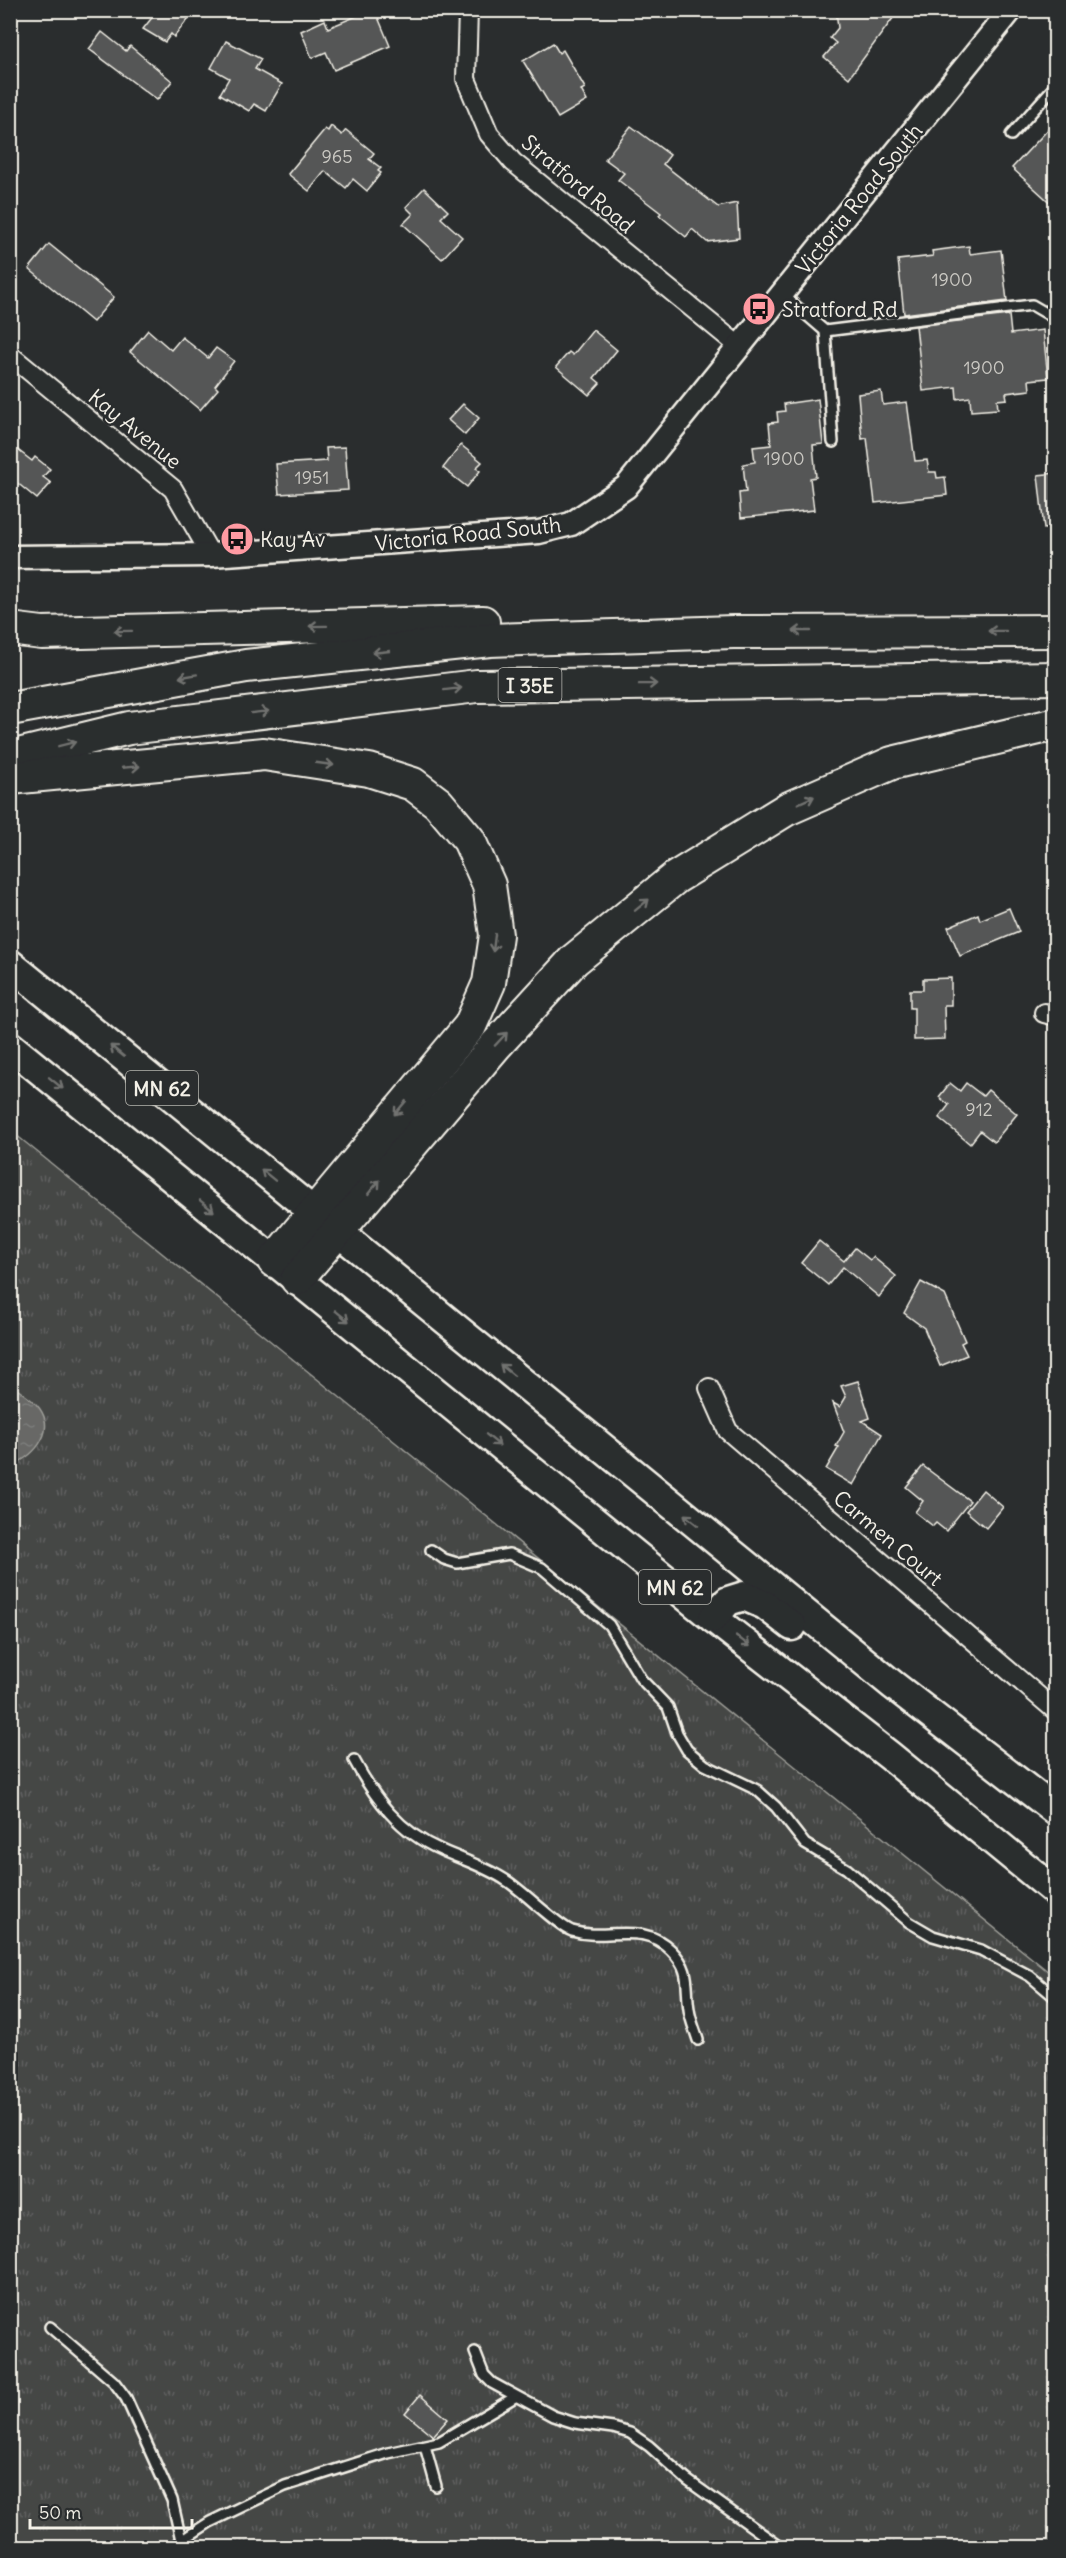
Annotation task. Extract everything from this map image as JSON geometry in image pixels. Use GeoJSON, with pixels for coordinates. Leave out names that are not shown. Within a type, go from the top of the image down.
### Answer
{"type":"FeatureCollection","features":[{"type":"Feature","properties":{"kind":"highway"},"geometry":{"type":"LineString","coordinates":[[10,629],[42,633],[548,620],[733,632]]}},
{"type":"Feature","properties":{"kind":"highway","name":"I 35E"},"geometry":{"type":"LineString","coordinates":[[10,709],[246,666],[490,640],[733,632],[1056,631]]}},
{"type":"Feature","properties":{"kind":"highway","name":"I 35E"},"geometry":{"type":"LineString","coordinates":[[10,758],[129,728],[477,686],[1056,678]]}},
{"type":"Feature","properties":{"kind":"highway"},"geometry":{"type":"LineString","coordinates":[[325,1222],[574,960],[675,878],[787,809],[892,763],[1056,724]]}},
{"type":"Feature","properties":{"kind":"highway"},"geometry":{"type":"LineString","coordinates":[[10,778],[264,754],[369,770],[413,784],[438,802],[469,840],[489,885],[496,935],[489,983],[470,1026],[325,1222],[285,1270]]}},
{"type":"Feature","properties":{"kind":"highway","name":"MN 62"},"geometry":{"type":"LineString","coordinates":[[10,964],[893,1685],[1056,1811]]}},
{"type":"Feature","properties":{"kind":"highway","name":"MN 62"},"geometry":{"type":"LineString","coordinates":[[10,1046],[713,1618],[890,1756],[1056,1892]]}},
{"type":"Feature","properties":{"kind":"highway"},"geometry":{"type":"LineString","coordinates":[[713,1618],[723,1606],[737,1597],[754,1598],[981,1774],[1056,1822]]}},
{"type":"Feature","properties":{"kind":"highway"},"geometry":{"type":"LineString","coordinates":[[890,1756],[963,1803],[1056,1874]]}},
{"type":"Feature","properties":{"kind":"street","name":"Stratford Road"},"geometry":{"type":"LineString","coordinates":[[468,10],[466,79],[489,134],[513,162],[740,347]]}},
{"type":"Feature","properties":{"kind":"street","name":"Victoria Road South"},"geometry":{"type":"LineString","coordinates":[[10,557],[211,555],[539,532],[571,524],[626,487],[1011,10]]}},
{"type":"Feature","properties":{"kind":"street","name":"Kay Avenue"},"geometry":{"type":"LineString","coordinates":[[10,355],[173,489],[211,555]]}},
{"type":"Feature","properties":{"kind":"street","name":"Carmen Court"},"geometry":{"type":"LineString","coordinates":[[709,1388],[728,1431],[1056,1711]]}},
{"type":"Feature","properties":{"kind":"lane"},"geometry":{"type":"LineString","coordinates":[[1011,135],[1056,85]]}},
{"type":"Feature","properties":{"kind":"lane"},"geometry":{"type":"LineString","coordinates":[[782,294],[825,331],[833,442]]}},
{"type":"Feature","properties":{"kind":"lane"},"geometry":{"type":"LineString","coordinates":[[825,331],[1032,305],[1056,319]]}},
{"type":"Feature","properties":{"kind":"lane"},"geometry":{"type":"LineString","coordinates":[[431,1550],[444,1559],[457,1563],[509,1554],[542,1568],[575,1593],[609,1625],[641,1678],[668,1707],[677,1733],[687,1750],[705,1765],[757,1790],[776,1807],[805,1844],[847,1869],[909,1922],[933,1936],[981,1950],[1030,1976],[1056,1998]]}},
{"type":"Feature","properties":{"kind":"lane"},"geometry":{"type":"LineString","coordinates":[[354,1760],[372,1793],[387,1813],[405,1830],[437,1849],[506,1880],[568,1929],[588,1936],[638,1933],[656,1937],[672,1951],[684,1969],[689,1985],[689,2009],[698,2040]]}},
{"type":"Feature","properties":{"kind":"lane"},"geometry":{"type":"LineString","coordinates":[[50,2327],[114,2382],[126,2398],[172,2500],[181,2540]]}},
{"type":"Feature","properties":{"kind":"lane"},"geometry":{"type":"LineString","coordinates":[[475,2352],[484,2375],[492,2383],[553,2416],[575,2423],[613,2428],[630,2433],[650,2446],[687,2480],[782,2547]]}},
{"type":"Feature","properties":{"kind":"lane"},"geometry":{"type":"LineString","coordinates":[[170,2547],[210,2522],[285,2486],[388,2453],[439,2442],[515,2397]]}},
{"type":"Feature","properties":{"kind":"lane"},"geometry":{"type":"LineString","coordinates":[[425,2446],[436,2486]]}},
{"type":"Feature","properties":{"kind":"green space"},"geometry":{"type":"Polygon","coordinates":[[[10,1130],[1055,1977],[1055,2547],[11,2547],[10,1130]]]}},
{"type":"Feature","properties":{"kind":"water"},"geometry":{"type":"Polygon","coordinates":[[[10,1383],[36,1404],[43,1413],[45,1423],[45,1432],[36,1448],[11,1466],[10,1383]]]}},
{"type":"Feature","properties":{"kind":"building"},"geometry":{"type":"Polygon","coordinates":[[[158,10],[195,10],[174,37],[171,34],[165,42],[143,29],[158,10]]]}},
{"type":"Feature","properties":{"kind":"building"},"geometry":{"type":"Polygon","coordinates":[[[375,10],[390,46],[334,70],[326,52],[312,58],[301,31],[325,20],[328,28],[375,10]]]}},
{"type":"Feature","properties":{"kind":"building"},"geometry":{"type":"Polygon","coordinates":[[[836,10],[899,10],[849,78],[824,57],[836,43],[830,38],[838,28],[836,10]]]}},
{"type":"Feature","properties":{"kind":"building"},"geometry":{"type":"Polygon","coordinates":[[[102,32],[126,51],[130,46],[172,81],[157,100],[89,49],[102,32]]]}},
{"type":"Feature","properties":{"kind":"building"},"geometry":{"type":"Polygon","coordinates":[[[226,41],[261,59],[255,69],[282,84],[266,111],[254,104],[249,111],[220,94],[229,78],[211,68],[226,41]]]}},
{"type":"Feature","properties":{"kind":"building"},"geometry":{"type":"Polygon","coordinates":[[[553,43],[559,53],[563,50],[585,88],[581,90],[587,101],[558,118],[523,61],[553,43]]]}},
{"type":"Feature","properties":{"kind":"building"},"geometry":{"type":"Polygon","coordinates":[[[1056,121],[1056,208],[1012,168],[1056,121]]]}},
{"type":"Feature","properties":{"kind":"building"},"geometry":{"type":"Polygon","coordinates":[[[331,126],[342,135],[346,130],[374,153],[369,159],[381,168],[378,171],[381,173],[367,191],[353,179],[346,188],[325,171],[309,191],[288,174],[325,129],[328,131],[331,126]]]}},
{"type":"Feature","properties":{"kind":"building"},"geometry":{"type":"Polygon","coordinates":[[[631,126],[670,155],[663,164],[718,207],[737,203],[739,238],[707,242],[692,229],[686,237],[659,215],[661,213],[618,180],[624,173],[605,159],[631,126]]]}},
{"type":"Feature","properties":{"kind":"building"},"geometry":{"type":"Polygon","coordinates":[[[424,188],[448,211],[441,218],[462,237],[442,259],[403,224],[413,214],[406,207],[424,188]]]}},
{"type":"Feature","properties":{"kind":"building"},"geometry":{"type":"Polygon","coordinates":[[[49,244],[114,297],[93,322],[29,269],[49,244]]]}},
{"type":"Feature","properties":{"kind":"building"},"geometry":{"type":"Polygon","coordinates":[[[969,246],[970,254],[1001,250],[1007,301],[904,314],[898,260],[933,256],[932,251],[969,246]]]}},
{"type":"Feature","properties":{"kind":"building"},"geometry":{"type":"Polygon","coordinates":[[[1009,315],[1011,334],[1043,330],[1048,378],[1029,380],[1030,390],[1006,393],[1007,399],[997,400],[998,409],[971,411],[970,397],[957,399],[956,387],[923,391],[916,326],[1009,315]]]}},
{"type":"Feature","properties":{"kind":"building"},"geometry":{"type":"Polygon","coordinates":[[[148,330],[171,350],[182,337],[208,358],[216,348],[234,361],[215,386],[218,389],[200,410],[130,352],[148,330]]]}},
{"type":"Feature","properties":{"kind":"building"},"geometry":{"type":"Polygon","coordinates":[[[593,330],[617,350],[594,378],[600,383],[589,395],[556,367],[569,352],[573,355],[593,330]]]}},
{"type":"Feature","properties":{"kind":"building"},"geometry":{"type":"Polygon","coordinates":[[[881,391],[883,405],[907,402],[915,461],[927,460],[929,472],[936,472],[937,478],[945,477],[947,495],[875,503],[867,438],[862,439],[858,394],[881,391]]]}},
{"type":"Feature","properties":{"kind":"building"},"geometry":{"type":"Polygon","coordinates":[[[818,399],[823,444],[813,445],[816,477],[810,478],[814,510],[741,518],[739,493],[746,492],[743,464],[755,462],[753,447],[771,445],[769,423],[778,422],[777,412],[785,411],[784,404],[818,399]]]}},
{"type":"Feature","properties":{"kind":"building"},"geometry":{"type":"Polygon","coordinates":[[[463,404],[479,418],[465,435],[448,420],[463,404]]]}},
{"type":"Feature","properties":{"kind":"building"},"geometry":{"type":"Polygon","coordinates":[[[10,444],[32,461],[35,457],[50,469],[43,477],[51,483],[37,499],[10,477],[10,444]]]}},
{"type":"Feature","properties":{"kind":"building"},"geometry":{"type":"Polygon","coordinates":[[[461,445],[482,462],[476,468],[480,471],[467,487],[443,468],[461,445]]]}},
{"type":"Feature","properties":{"kind":"building"},"geometry":{"type":"Polygon","coordinates":[[[345,447],[348,490],[279,494],[276,464],[327,461],[326,448],[345,447]]]}},
{"type":"Feature","properties":{"kind":"building"},"geometry":{"type":"Polygon","coordinates":[[[1056,473],[1056,528],[1044,529],[1038,475],[1056,473]]]}},
{"type":"Feature","properties":{"kind":"building"},"geometry":{"type":"Polygon","coordinates":[[[1009,908],[1019,932],[960,956],[948,927],[978,914],[980,920],[1009,908]]]}},
{"type":"Feature","properties":{"kind":"building"},"geometry":{"type":"Polygon","coordinates":[[[951,978],[951,1005],[944,1005],[945,1039],[914,1040],[914,1008],[910,1008],[910,990],[923,990],[923,979],[951,978]]]}},
{"type":"Feature","properties":{"kind":"building"},"geometry":{"type":"Polygon","coordinates":[[[950,1083],[960,1091],[966,1083],[983,1096],[988,1090],[1017,1114],[994,1142],[980,1131],[970,1144],[939,1118],[949,1105],[939,1097],[950,1083]]]}},
{"type":"Feature","properties":{"kind":"building"},"geometry":{"type":"Polygon","coordinates":[[[819,1241],[844,1261],[855,1248],[870,1260],[873,1257],[896,1276],[879,1297],[843,1267],[828,1285],[801,1263],[819,1241]]]}},
{"type":"Feature","properties":{"kind":"building"},"geometry":{"type":"Polygon","coordinates":[[[921,1282],[945,1295],[965,1341],[961,1343],[967,1355],[940,1366],[924,1328],[904,1313],[921,1282]]]}},
{"type":"Feature","properties":{"kind":"building"},"geometry":{"type":"Polygon","coordinates":[[[858,1381],[870,1418],[862,1421],[882,1434],[853,1485],[826,1469],[839,1447],[836,1446],[844,1432],[833,1403],[840,1407],[846,1397],[841,1386],[858,1381]]]}},
{"type":"Feature","properties":{"kind":"building"},"geometry":{"type":"Polygon","coordinates":[[[923,1466],[970,1501],[946,1531],[936,1523],[933,1526],[915,1512],[923,1501],[906,1487],[923,1466]]]}},
{"type":"Feature","properties":{"kind":"building"},"geometry":{"type":"Polygon","coordinates":[[[983,1490],[1003,1507],[986,1528],[966,1511],[983,1490]]]}},
{"type":"Feature","properties":{"kind":"building"},"geometry":{"type":"Polygon","coordinates":[[[420,2395],[448,2419],[433,2436],[405,2413],[420,2395]]]}},
{"type":"Feature","properties":{"kind":"place","name":"Stratford Rd"},"geometry":{"type":"Point","coordinates":[759,309]}},
{"type":"Feature","properties":{"kind":"place","name":"Kay Av"},"geometry":{"type":"Point","coordinates":[237,539]}}]}
